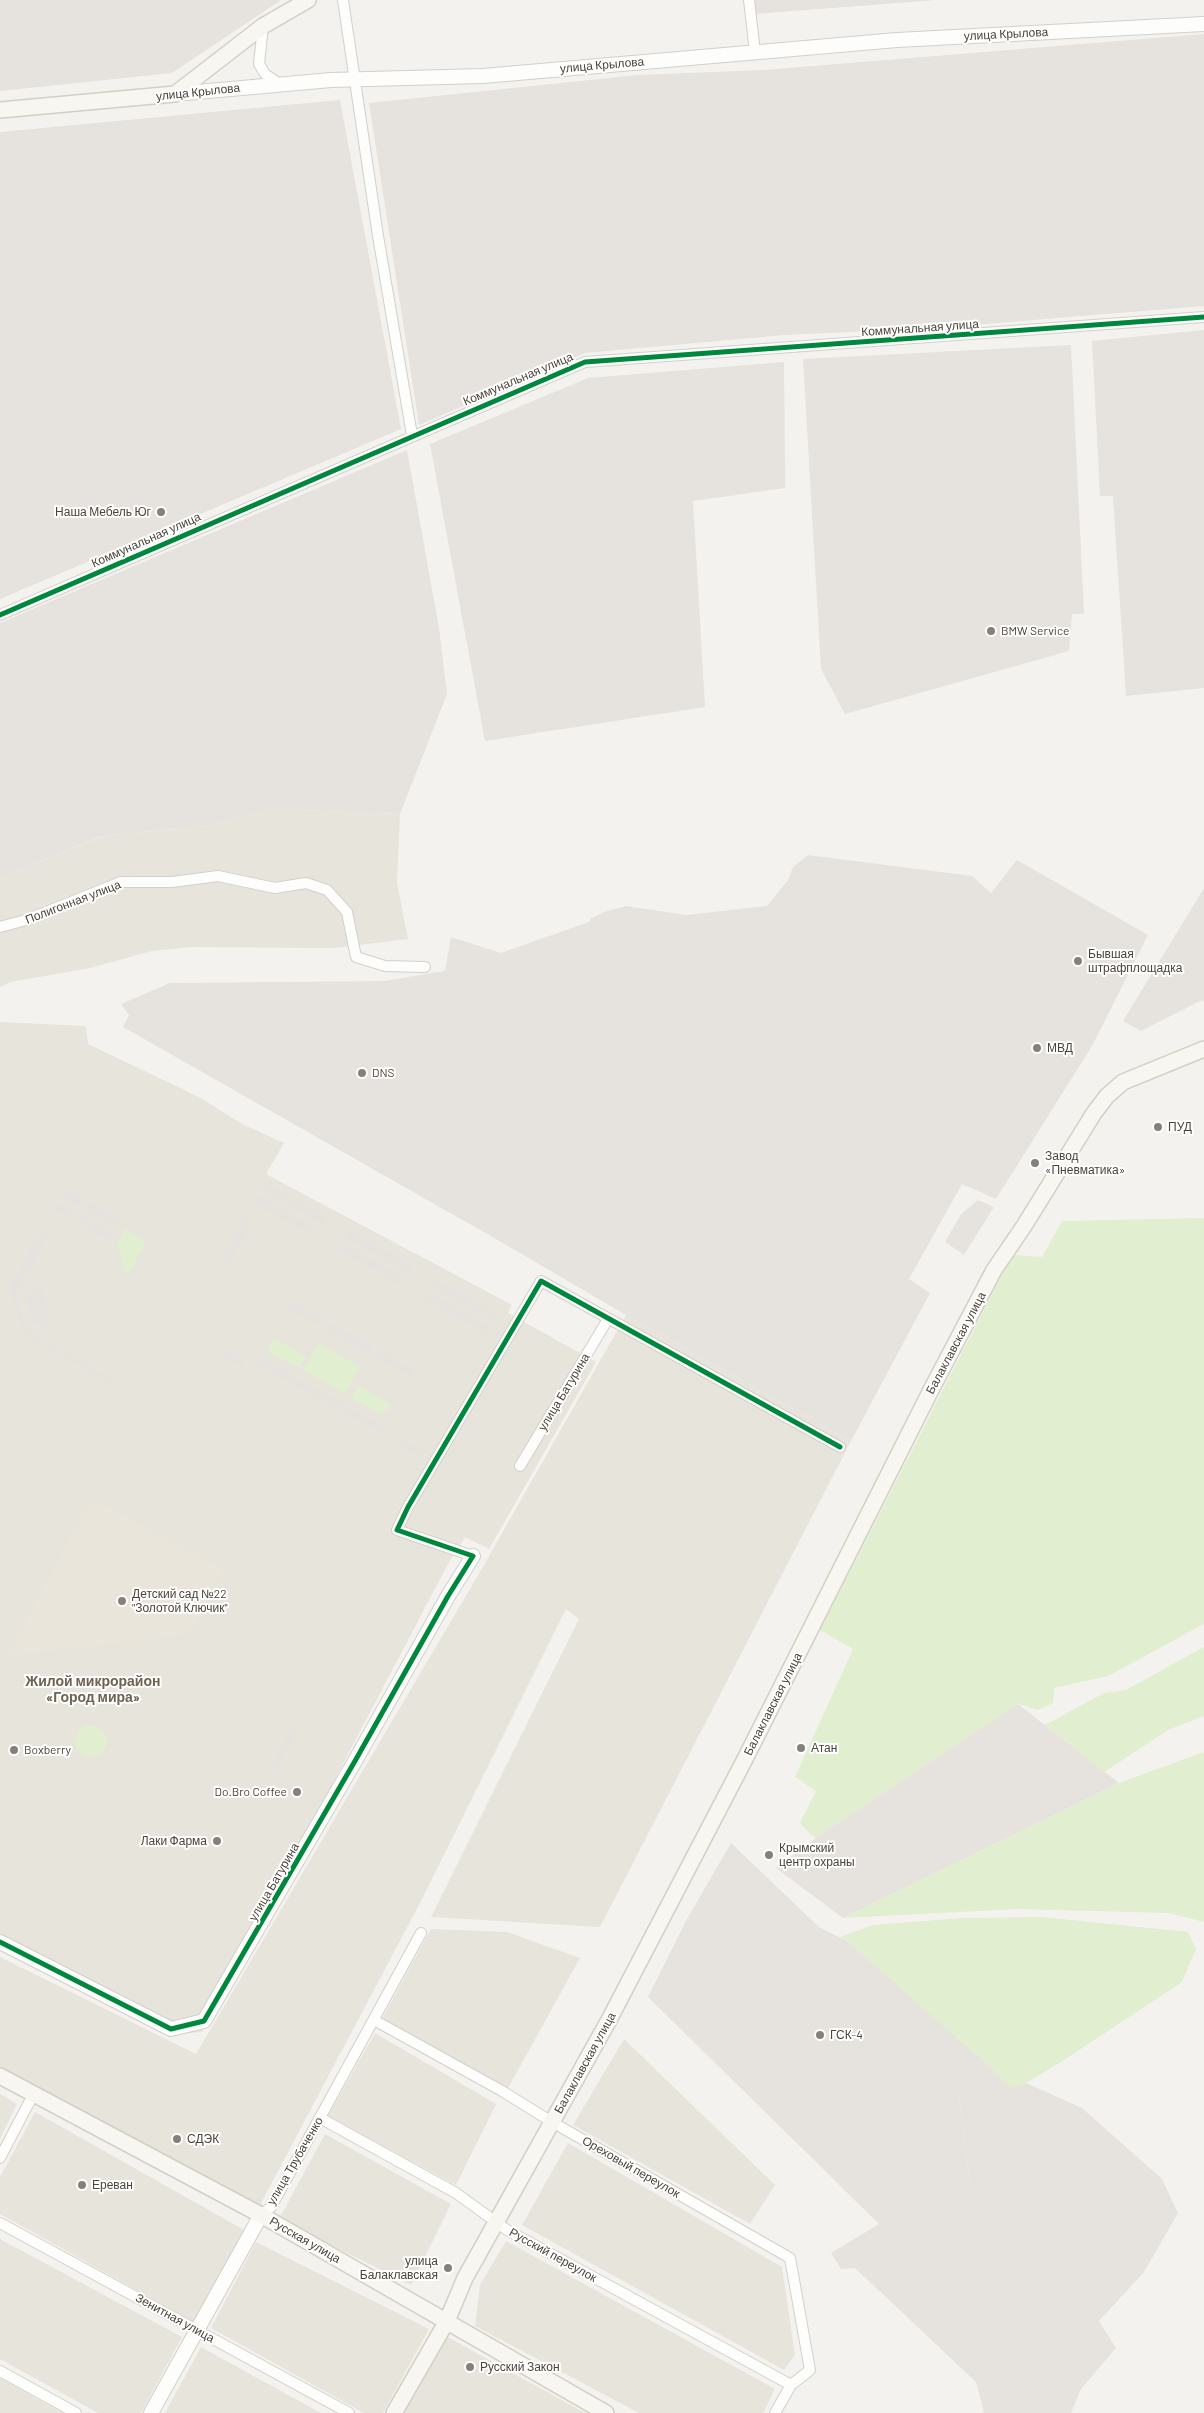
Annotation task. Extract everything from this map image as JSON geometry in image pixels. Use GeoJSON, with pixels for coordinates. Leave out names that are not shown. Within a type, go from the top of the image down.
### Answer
{"type":"FeatureCollection","features":[{"type":"Feature","properties":{"kind":"main road"},"geometry":{"type":"LineString","coordinates":[[175,94],[263,26],[308,0]]}},
{"type":"Feature","properties":{"kind":"main road","name":"улица Крылова"},"geometry":{"type":"LineString","coordinates":[[0,110],[175,94]]}},
{"type":"Feature","properties":{"kind":"main road","name":"Балаклавская улица"},"geometry":{"type":"LineString","coordinates":[[394,2413],[447,2320],[464,2280],[609,2020],[746,1759],[931,1390],[994,1270],[1024,1226],[1094,1113],[1107,1096],[1123,1082],[1204,1049]]}},
{"type":"Feature","properties":{"kind":"main road","name":"Русская улица"},"geometry":{"type":"LineString","coordinates":[[0,2076],[261,2215],[447,2320],[606,2413]]}},
{"type":"Feature","properties":{"kind":"street"},"geometry":{"type":"LineString","coordinates":[[343,0],[378,236],[412,435]]}},
{"type":"Feature","properties":{"kind":"street"},"geometry":{"type":"LineString","coordinates":[[749,0],[755,52]]}},
{"type":"Feature","properties":{"kind":"street","name":"улица Крылова"},"geometry":{"type":"LineString","coordinates":[[175,94],[278,83],[483,76],[897,40],[1204,24]]}},
{"type":"Feature","properties":{"kind":"street"},"geometry":{"type":"LineString","coordinates":[[263,26],[259,64],[265,74],[278,83]]}},
{"type":"Feature","properties":{"kind":"street","name":"Коммунальная улица"},"geometry":{"type":"LineString","coordinates":[[0,615],[412,435],[585,362],[1204,317]]}},
{"type":"Feature","properties":{"kind":"street","name":"Полигонная улица"},"geometry":{"type":"LineString","coordinates":[[0,927],[26,920],[120,882],[172,882],[218,876],[275,888],[306,884],[327,890],[347,912],[356,957],[385,966],[425,967]]}},
{"type":"Feature","properties":{"kind":"street"},"geometry":{"type":"LineString","coordinates":[[473,1556],[397,1530],[408,1507],[541,1281],[840,1448]]}},
{"type":"Feature","properties":{"kind":"street","name":"улица Батурина"},"geometry":{"type":"LineString","coordinates":[[520,1466],[608,1319]]}},
{"type":"Feature","properties":{"kind":"street","name":"улица Батурина"},"geometry":{"type":"LineString","coordinates":[[0,1942],[171,2029],[204,2021],[448,1596],[473,1556]]}},
{"type":"Feature","properties":{"kind":"street","name":"улица Трубаченко"},"geometry":{"type":"LineString","coordinates":[[150,2413],[198,2331],[261,2215],[271,2207],[421,1933]]}},
{"type":"Feature","properties":{"kind":"street","name":"Ореховый переулок"},"geometry":{"type":"LineString","coordinates":[[374,2020],[502,2091],[552,2122],[790,2258],[810,2370],[791,2384]]}},
{"type":"Feature","properties":{"kind":"street"},"geometry":{"type":"LineString","coordinates":[[0,2158],[34,2095]]}},
{"type":"Feature","properties":{"kind":"street","name":"Русский переулок"},"geometry":{"type":"LineString","coordinates":[[320,2118],[456,2193],[496,2223],[791,2384]]}},
{"type":"Feature","properties":{"kind":"street","name":"Зенитная улица"},"geometry":{"type":"LineString","coordinates":[[0,2223],[349,2413]]}},
{"type":"Feature","properties":{"kind":"street"},"geometry":{"type":"LineString","coordinates":[[0,2371],[76,2413]]}},
{"type":"Feature","properties":{"kind":"street"},"geometry":{"type":"LineString","coordinates":[[775,2413],[791,2384]]}},
{"type":"Feature","properties":{"kind":"shaded area"},"geometry":{"type":"Polygon","coordinates":[[[0,0],[281,0],[172,73],[0,91],[0,0]]]}},
{"type":"Feature","properties":{"kind":"shaded area"},"geometry":{"type":"Polygon","coordinates":[[[752,0],[937,0],[754,14],[752,0]]]}},
{"type":"Feature","properties":{"kind":"shaded area"},"geometry":{"type":"Polygon","coordinates":[[[1204,34],[1204,306],[936,328],[785,335],[585,353],[419,425],[369,103],[638,75],[764,70],[1204,34]]]}},
{"type":"Feature","properties":{"kind":"shaded area"},"geometry":{"type":"Polygon","coordinates":[[[340,100],[401,429],[0,599],[0,132],[340,100]]]}},
{"type":"Feature","properties":{"kind":"shaded area"},"geometry":{"type":"Polygon","coordinates":[[[1204,330],[1204,688],[1126,696],[1113,496],[1100,496],[1092,341],[1204,330]]]}},
{"type":"Feature","properties":{"kind":"shaded area"},"geometry":{"type":"Polygon","coordinates":[[[1071,345],[1084,614],[1072,614],[1069,651],[845,714],[821,669],[803,359],[1071,345]]]}},
{"type":"Feature","properties":{"kind":"shaded area"},"geometry":{"type":"Polygon","coordinates":[[[784,362],[785,488],[693,501],[705,707],[485,741],[430,444],[588,378],[784,362]]]}},
{"type":"Feature","properties":{"kind":"shaded area"},"geometry":{"type":"Polygon","coordinates":[[[407,450],[439,628],[447,694],[400,814],[274,809],[207,826],[101,836],[0,878],[0,623],[407,450]]]}},
{"type":"Feature","properties":{"kind":"shaded area"},"geometry":{"type":"Polygon","coordinates":[[[274,809],[400,814],[397,883],[408,939],[335,948],[192,947],[152,951],[90,968],[11,982],[0,987],[0,878],[102,836],[207,826],[274,809]]]}},
{"type":"Feature","properties":{"kind":"shaded area"},"geometry":{"type":"Polygon","coordinates":[[[808,855],[972,876],[991,893],[1017,860],[1148,935],[1092,1046],[996,1199],[962,1184],[909,1279],[930,1293],[851,1441],[626,1315],[123,1027],[129,1015],[121,1004],[170,983],[385,981],[445,971],[451,937],[501,953],[589,922],[591,918],[607,911],[626,906],[686,915],[767,906],[788,880],[793,867],[808,855]]]}},
{"type":"Feature","properties":{"kind":"shaded area"},"geometry":{"type":"Polygon","coordinates":[[[1204,888],[1204,1002],[1202,1000],[1141,1031],[1123,1021],[1204,888]]]}},
{"type":"Feature","properties":{"kind":"shaded area"},"geometry":{"type":"Polygon","coordinates":[[[0,1022],[86,1026],[88,1044],[201,1098],[242,1124],[284,1143],[266,1174],[512,1305],[508,1313],[596,1362],[489,1549],[465,1537],[448,1564],[202,2032],[180,2034],[77,1975],[0,1935],[0,1022]]]}},
{"type":"Feature","properties":{"kind":"shaded area"},"geometry":{"type":"Polygon","coordinates":[[[263,1181],[326,1217],[323,1224],[259,1188],[263,1181]]]}},
{"type":"Feature","properties":{"kind":"shaded area"},"geometry":{"type":"Polygon","coordinates":[[[67,1189],[83,1199],[79,1206],[63,1196],[67,1189]]]}},
{"type":"Feature","properties":{"kind":"shaded area"},"geometry":{"type":"Polygon","coordinates":[[[256,1195],[319,1231],[316,1238],[252,1202],[256,1195]]]}},
{"type":"Feature","properties":{"kind":"shaded area"},"geometry":{"type":"Polygon","coordinates":[[[978,1200],[994,1207],[964,1255],[945,1242],[961,1214],[978,1200]]]}},
{"type":"Feature","properties":{"kind":"shaded area"},"geometry":{"type":"Polygon","coordinates":[[[89,1202],[121,1221],[117,1228],[85,1209],[89,1202]]]}},
{"type":"Feature","properties":{"kind":"shaded area"},"geometry":{"type":"Polygon","coordinates":[[[59,1203],[76,1212],[72,1219],[55,1210],[59,1203]]]}},
{"type":"Feature","properties":{"kind":"shaded area"},"geometry":{"type":"Polygon","coordinates":[[[81,1215],[114,1234],[110,1241],[77,1222],[81,1215]]]}},
{"type":"Feature","properties":{"kind":"shaded area"},"geometry":{"type":"Polygon","coordinates":[[[244,1217],[252,1222],[228,1266],[221,1261],[244,1217]]]}},
{"type":"Feature","properties":{"kind":"shaded area"},"geometry":{"type":"Polygon","coordinates":[[[42,1230],[49,1234],[16,1293],[25,1329],[112,1379],[110,1383],[22,1332],[10,1287],[42,1230]]]}},
{"type":"Feature","properties":{"kind":"shaded area"},"geometry":{"type":"Polygon","coordinates":[[[349,1230],[412,1266],[409,1273],[345,1237],[349,1230]]]}},
{"type":"Feature","properties":{"kind":"shaded area"},"geometry":{"type":"Polygon","coordinates":[[[342,1243],[405,1279],[402,1286],[338,1250],[342,1243]]]}},
{"type":"Feature","properties":{"kind":"shaded area"},"geometry":{"type":"Polygon","coordinates":[[[436,1280],[499,1316],[496,1322],[432,1286],[436,1280]]]}},
{"type":"Feature","properties":{"kind":"shaded area"},"geometry":{"type":"Polygon","coordinates":[[[40,1284],[51,1326],[42,1328],[41,1323],[33,1325],[25,1295],[33,1293],[31,1287],[40,1284]]]}},
{"type":"Feature","properties":{"kind":"shaded area"},"geometry":{"type":"Polygon","coordinates":[[[428,1292],[491,1328],[488,1335],[424,1299],[428,1292]]]}},
{"type":"Feature","properties":{"kind":"shaded area"},"geometry":{"type":"Polygon","coordinates":[[[290,1300],[326,1319],[322,1326],[286,1308],[290,1300]]]}},
{"type":"Feature","properties":{"kind":"shaded area"},"geometry":{"type":"Polygon","coordinates":[[[626,1315],[851,1441],[600,1927],[431,1917],[579,1619],[566,1609],[420,1903],[258,2209],[0,2066],[0,1957],[196,2054],[484,1565],[626,1315]]]}},
{"type":"Feature","properties":{"kind":"shaded area"},"geometry":{"type":"Polygon","coordinates":[[[330,1323],[374,1348],[371,1354],[326,1330],[330,1323]]]}},
{"type":"Feature","properties":{"kind":"shaded area"},"geometry":{"type":"Polygon","coordinates":[[[221,1349],[245,1362],[242,1367],[218,1354],[221,1349]]]}},
{"type":"Feature","properties":{"kind":"shaded area"},"geometry":{"type":"Polygon","coordinates":[[[378,1350],[415,1371],[412,1377],[374,1357],[378,1350]]]}},
{"type":"Feature","properties":{"kind":"shaded area"},"geometry":{"type":"Polygon","coordinates":[[[259,1357],[295,1376],[292,1383],[255,1364],[259,1357]]]}},
{"type":"Feature","properties":{"kind":"shaded area"},"geometry":{"type":"Polygon","coordinates":[[[298,1379],[343,1403],[340,1410],[295,1386],[298,1379]]]}},
{"type":"Feature","properties":{"kind":"shaded area"},"geometry":{"type":"Polygon","coordinates":[[[346,1406],[384,1426],[381,1432],[343,1413],[346,1406]]]}},
{"type":"Feature","properties":{"kind":"shaded area"},"geometry":{"type":"Polygon","coordinates":[[[403,1439],[424,1451],[421,1457],[399,1445],[403,1439]]]}},
{"type":"Feature","properties":{"kind":"shaded area","name":"Детский сад №22 \"Золотой Ключик\""},"geometry":{"type":"Polygon","coordinates":[[[91,1498],[223,1569],[191,1634],[7,1656],[91,1498]]]}},
{"type":"Feature","properties":{"kind":"shaded area"},"geometry":{"type":"Polygon","coordinates":[[[1018,1704],[1119,1783],[843,1918],[776,1868],[836,1823],[1018,1704]]]}},
{"type":"Feature","properties":{"kind":"shaded area"},"geometry":{"type":"Polygon","coordinates":[[[291,1730],[296,1733],[273,1774],[268,1771],[291,1730]]]}},
{"type":"Feature","properties":{"kind":"shaded area","name":"ГСК-4"},"geometry":{"type":"Polygon","coordinates":[[[731,1843],[819,1927],[847,1941],[995,2072],[980,2088],[967,2091],[959,2097],[971,2189],[879,2224],[648,1997],[687,1919],[731,1843]]]}},
{"type":"Feature","properties":{"kind":"shaded area"},"geometry":{"type":"Polygon","coordinates":[[[431,1929],[507,1932],[580,1958],[507,2090],[382,2019],[431,1929]]]}},
{"type":"Feature","properties":{"kind":"shaded area"},"geometry":{"type":"Polygon","coordinates":[[[375,2033],[496,2104],[456,2185],[328,2116],[375,2033]]]}},
{"type":"Feature","properties":{"kind":"shaded area"},"geometry":{"type":"Polygon","coordinates":[[[624,2039],[775,2185],[750,2224],[573,2125],[624,2039]]]}},
{"type":"Feature","properties":{"kind":"shaded area"},"geometry":{"type":"Polygon","coordinates":[[[995,2072],[1011,2088],[1026,2083],[1082,2108],[1162,2179],[1178,2213],[1144,2272],[1099,2321],[1116,2348],[1081,2389],[1071,2413],[984,2413],[976,2382],[855,2268],[841,2269],[831,2253],[879,2224],[971,2189],[959,2097],[967,2091],[980,2088],[995,2072]]]}},
{"type":"Feature","properties":{"kind":"shaded area"},"geometry":{"type":"Polygon","coordinates":[[[0,2094],[17,2104],[0,2139],[0,2094]]]}},
{"type":"Feature","properties":{"kind":"shaded area"},"geometry":{"type":"Polygon","coordinates":[[[35,2112],[246,2231],[194,2322],[0,2214],[0,2177],[35,2112]]]}},
{"type":"Feature","properties":{"kind":"shaded area"},"geometry":{"type":"Polygon","coordinates":[[[325,2134],[451,2204],[411,2285],[279,2219],[325,2134]]]}},
{"type":"Feature","properties":{"kind":"shaded area"},"geometry":{"type":"Polygon","coordinates":[[[568,2143],[782,2267],[795,2355],[784,2370],[522,2225],[568,2143]]]}},
{"type":"Feature","properties":{"kind":"shaded area"},"geometry":{"type":"Polygon","coordinates":[[[0,2239],[182,2337],[141,2413],[98,2413],[0,2359],[0,2239]]]}},
{"type":"Feature","properties":{"kind":"shaded area"},"geometry":{"type":"Polygon","coordinates":[[[506,2241],[775,2389],[763,2413],[639,2413],[475,2326],[480,2285],[506,2241]]]}},
{"type":"Feature","properties":{"kind":"shaded area"},"geometry":{"type":"Polygon","coordinates":[[[256,2242],[429,2329],[383,2413],[364,2413],[211,2328],[256,2242]]]}},
{"type":"Feature","properties":{"kind":"shaded area"},"geometry":{"type":"Polygon","coordinates":[[[444,2335],[585,2413],[402,2413],[444,2335]]]}},
{"type":"Feature","properties":{"kind":"shaded area"},"geometry":{"type":"Polygon","coordinates":[[[201,2347],[321,2413],[165,2413],[201,2347]]]}},
{"type":"Feature","properties":{"kind":"shaded area"},"geometry":{"type":"Polygon","coordinates":[[[0,2378],[62,2413],[0,2413],[0,2378]]]}},
{"type":"Feature","properties":{"kind":"green space"},"geometry":{"type":"Polygon","coordinates":[[[1204,1218],[1204,1624],[1108,1676],[1054,1688],[1053,1703],[1038,1710],[1018,1704],[816,1838],[811,1835],[800,1823],[816,1791],[795,1777],[853,1649],[820,1630],[1012,1255],[1042,1257],[1062,1221],[1204,1218]]]}},
{"type":"Feature","properties":{"kind":"green space"},"geometry":{"type":"Polygon","coordinates":[[[126,1229],[146,1242],[129,1273],[125,1273],[117,1243],[126,1229]]]}},
{"type":"Feature","properties":{"kind":"green space"},"geometry":{"type":"Polygon","coordinates":[[[274,1338],[306,1356],[299,1368],[270,1353],[269,1347],[274,1338]]]}},
{"type":"Feature","properties":{"kind":"green space"},"geometry":{"type":"Polygon","coordinates":[[[319,1343],[360,1367],[345,1394],[303,1370],[319,1343]]]}},
{"type":"Feature","properties":{"kind":"green space"},"geometry":{"type":"Polygon","coordinates":[[[358,1385],[391,1404],[386,1412],[380,1414],[351,1398],[358,1385]]]}},
{"type":"Feature","properties":{"kind":"green space"},"geometry":{"type":"Polygon","coordinates":[[[1204,1647],[1204,1716],[1168,1730],[1104,1772],[1045,1725],[1104,1693],[1126,1690],[1204,1647]]]}},
{"type":"Feature","properties":{"kind":"green space"},"geometry":{"type":"Polygon","coordinates":[[[91,1725],[103,1729],[107,1741],[103,1753],[91,1757],[79,1753],[75,1741],[79,1729],[91,1725]]]}},
{"type":"Feature","properties":{"kind":"green space"},"geometry":{"type":"Polygon","coordinates":[[[1204,1752],[1204,1922],[1169,1913],[1017,1909],[843,1918],[1119,1783],[1204,1752]]]}},
{"type":"Feature","properties":{"kind":"green space"},"geometry":{"type":"Polygon","coordinates":[[[1042,1917],[1188,1932],[1196,1949],[1182,1982],[1064,2060],[1026,2083],[1011,2088],[847,1941],[840,1937],[873,1925],[963,1918],[1042,1917]]]}},
{"type":"Feature","properties":{"kind":"cycle path"},"geometry":{"type":"LineString","coordinates":[[0,615],[585,362],[1204,317]]}},
{"type":"Feature","properties":{"kind":"cycle path"},"geometry":{"type":"LineString","coordinates":[[0,1942],[171,2029],[204,2021],[448,1596],[473,1556],[397,1530],[408,1507],[541,1281],[840,1447]]}},
{"type":"Feature","properties":{"kind":"place","name":"Наша Мебель Юг"},"geometry":{"type":"Point","coordinates":[161,512]}},
{"type":"Feature","properties":{"kind":"place","name":"BMW Service"},"geometry":{"type":"Point","coordinates":[991,631]}},
{"type":"Feature","properties":{"kind":"place","name":"Бывшая штрафплощадка"},"geometry":{"type":"Point","coordinates":[1078,961]}},
{"type":"Feature","properties":{"kind":"place","name":"МВД"},"geometry":{"type":"Point","coordinates":[1037,1048]}},
{"type":"Feature","properties":{"kind":"place","name":"DNS"},"geometry":{"type":"Point","coordinates":[362,1073]}},
{"type":"Feature","properties":{"kind":"place","name":"ПУД"},"geometry":{"type":"Point","coordinates":[1158,1127]}},
{"type":"Feature","properties":{"kind":"place","name":"Завод «Пневматика»"},"geometry":{"type":"Point","coordinates":[1035,1163]}},
{"type":"Feature","properties":{"kind":"place","name":"Детский сад №22 \"Золотой Ключик\""},"geometry":{"type":"Point","coordinates":[122,1601]}},
{"type":"Feature","properties":{"kind":"place","name":"Атан"},"geometry":{"type":"Point","coordinates":[801,1748]}},
{"type":"Feature","properties":{"kind":"place","name":"Boxberry"},"geometry":{"type":"Point","coordinates":[14,1750]}},
{"type":"Feature","properties":{"kind":"place","name":"Do.Bro Coffee"},"geometry":{"type":"Point","coordinates":[297,1792]}},
{"type":"Feature","properties":{"kind":"place","name":"Лаки Фарма"},"geometry":{"type":"Point","coordinates":[217,1841]}},
{"type":"Feature","properties":{"kind":"place","name":"Крымский центр охраны"},"geometry":{"type":"Point","coordinates":[769,1855]}},
{"type":"Feature","properties":{"kind":"place","name":"ГСК-4"},"geometry":{"type":"Point","coordinates":[820,2035]}},
{"type":"Feature","properties":{"kind":"place","name":"СДЭК"},"geometry":{"type":"Point","coordinates":[177,2139]}},
{"type":"Feature","properties":{"kind":"place","name":"Ереван"},"geometry":{"type":"Point","coordinates":[82,2185]}},
{"type":"Feature","properties":{"kind":"place","name":"улица Балаклавская"},"geometry":{"type":"Point","coordinates":[448,2268]}},
{"type":"Feature","properties":{"kind":"place","name":"Русский Закон"},"geometry":{"type":"Point","coordinates":[470,2367]}},
{"type":"Feature","properties":{"kind":"district","name":"Жилой микрорайон «Город мира»"},"geometry":{"type":"Point","coordinates":[93,1689]}}]}
